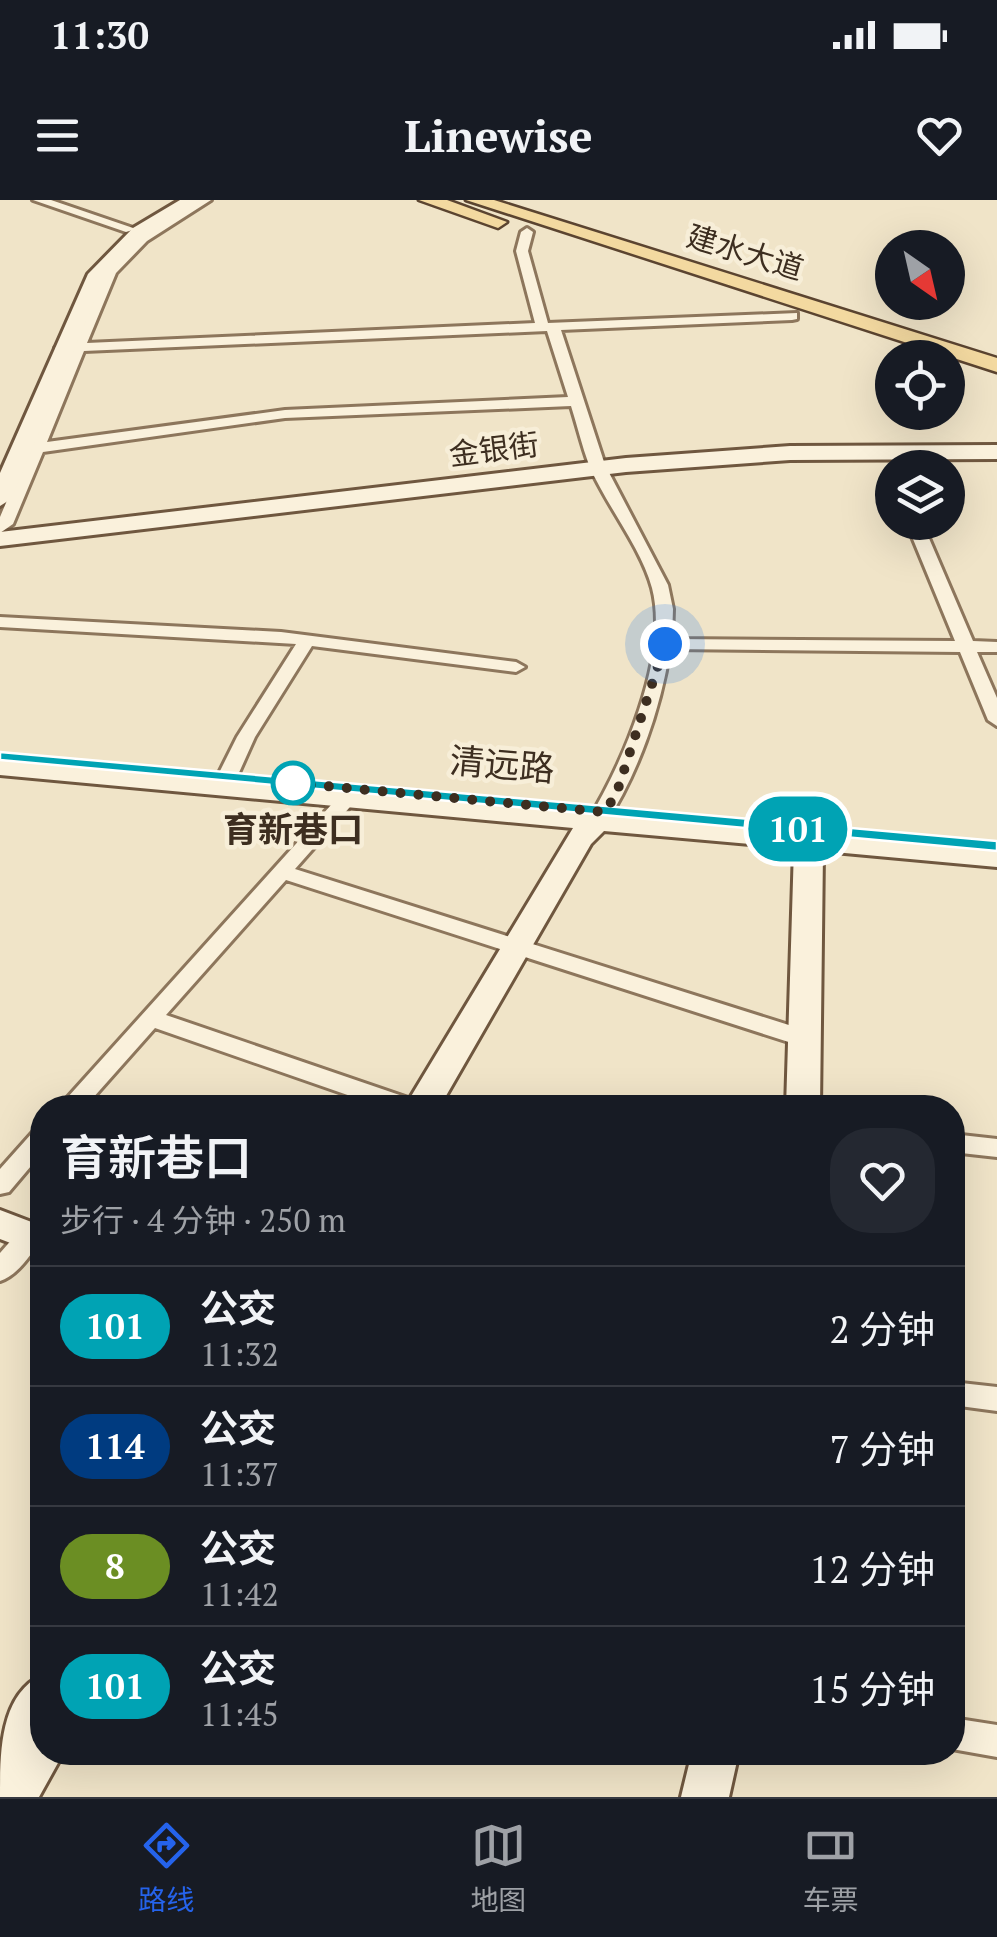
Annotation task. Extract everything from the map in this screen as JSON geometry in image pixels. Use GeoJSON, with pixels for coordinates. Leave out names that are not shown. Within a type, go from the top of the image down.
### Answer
{"type":"FeatureCollection","features":[{"type":"Feature","properties":{"kind":"main road"},"geometry":{"type":"LineString","coordinates":[[0,462],[78,282],[99,255],[130,229],[179,200]]}},
{"type":"Feature","properties":{"kind":"main road"},"geometry":{"type":"LineString","coordinates":[[0,499],[71,348],[80,304],[103,265],[139,232],[192,200]]}},
{"type":"Feature","properties":{"kind":"main road","name":"建水大道"},"geometry":{"type":"LineString","coordinates":[[428,200],[875,342]]}},
{"type":"Feature","properties":{"kind":"main road","name":"建水大道"},"geometry":{"type":"LineString","coordinates":[[475,200],[997,365]]}},
{"type":"Feature","properties":{"kind":"main road"},"geometry":{"type":"LineString","coordinates":[[965,373],[997,385]]}},
{"type":"Feature","properties":{"kind":"main road","name":"金银街"},"geometry":{"type":"LineString","coordinates":[[0,538],[598,467],[775,454],[997,452]]}},
{"type":"Feature","properties":{"kind":"main road","name":"清远路"},"geometry":{"type":"LineString","coordinates":[[0,757],[601,817]]}},
{"type":"Feature","properties":{"kind":"main road","name":"清远路"},"geometry":{"type":"LineString","coordinates":[[0,767],[347,799],[997,846]]}},
{"type":"Feature","properties":{"kind":"main road"},"geometry":{"type":"LineString","coordinates":[[430,1095],[597,845],[601,817]]}},
{"type":"Feature","properties":{"kind":"main road"},"geometry":{"type":"LineString","coordinates":[[804,1095],[809,835]]}},
{"type":"Feature","properties":{"kind":"main road","name":"清远路"},"geometry":{"type":"LineString","coordinates":[[809,835],[997,858]]}},
{"type":"Feature","properties":{"kind":"main road"},"geometry":{"type":"LineString","coordinates":[[452,1095],[526,948]]}},
{"type":"Feature","properties":{"kind":"main road"},"geometry":{"type":"LineString","coordinates":[[0,1206],[29,1231]]}},
{"type":"Feature","properties":{"kind":"main road"},"geometry":{"type":"LineString","coordinates":[[0,1762],[30,1716]]}},
{"type":"Feature","properties":{"kind":"main road"},"geometry":{"type":"LineString","coordinates":[[12,1797],[32,1765]]}},
{"type":"Feature","properties":{"kind":"main road"},"geometry":{"type":"LineString","coordinates":[[704,1797],[713,1765]]}},
{"type":"Feature","properties":{"kind":"street"},"geometry":{"type":"LineString","coordinates":[[38,200],[130,229]]}},
{"type":"Feature","properties":{"kind":"street"},"geometry":{"type":"LineString","coordinates":[[0,528],[38,448],[71,348],[99,292],[121,258],[158,228],[205,200]]}},
{"type":"Feature","properties":{"kind":"street"},"geometry":{"type":"LineString","coordinates":[[527,232],[522,251],[598,467],[660,585],[666,606],[665,644],[616,795],[601,817]]}},
{"type":"Feature","properties":{"kind":"street"},"geometry":{"type":"LineString","coordinates":[[71,348],[792,316]]}},
{"type":"Feature","properties":{"kind":"street"},"geometry":{"type":"LineString","coordinates":[[38,448],[285,414],[576,401]]}},
{"type":"Feature","properties":{"kind":"street"},"geometry":{"type":"LineString","coordinates":[[921,540],[997,720]]}},
{"type":"Feature","properties":{"kind":"street"},"geometry":{"type":"LineString","coordinates":[[0,622],[281,637],[516,667]]}},
{"type":"Feature","properties":{"kind":"street"},"geometry":{"type":"LineString","coordinates":[[227,778],[246,737],[306,642]]}},
{"type":"Feature","properties":{"kind":"street"},"geometry":{"type":"LineString","coordinates":[[665,644],[997,647]]}},
{"type":"Feature","properties":{"kind":"street"},"geometry":{"type":"LineString","coordinates":[[82,1095],[347,799]]}},
{"type":"Feature","properties":{"kind":"street"},"geometry":{"type":"LineString","coordinates":[[282,872],[806,1038]]}},
{"type":"Feature","properties":{"kind":"street"},"geometry":{"type":"LineString","coordinates":[[150,1018],[374,1095]]}},
{"type":"Feature","properties":{"kind":"street"},"geometry":{"type":"LineString","coordinates":[[965,1144],[997,1148]]}},
{"type":"Feature","properties":{"kind":"street"},"geometry":{"type":"LineString","coordinates":[[0,1185],[30,1151]]}},
{"type":"Feature","properties":{"kind":"street"},"geometry":{"type":"LineString","coordinates":[[0,1272],[29,1231]]}},
{"type":"Feature","properties":{"kind":"street"},"geometry":{"type":"LineString","coordinates":[[965,1395],[997,1399]]}},
{"type":"Feature","properties":{"kind":"street"},"geometry":{"type":"LineString","coordinates":[[965,1735],[997,1740]]}},
{"type":"Feature","properties":{"kind":"bus line","name":"101"},"geometry":{"type":"LineString","coordinates":[[0,757],[997,846]]}},
{"type":"Feature","properties":{"kind":"place","name":"育新巷口"},"geometry":{"type":"Point","coordinates":[293,783]}},
{"type":"Feature","properties":{"kind":"route"},"geometry":{"type":"LineString","coordinates":[[293,783],[604,812],[616,795],[665,644]]}}]}
